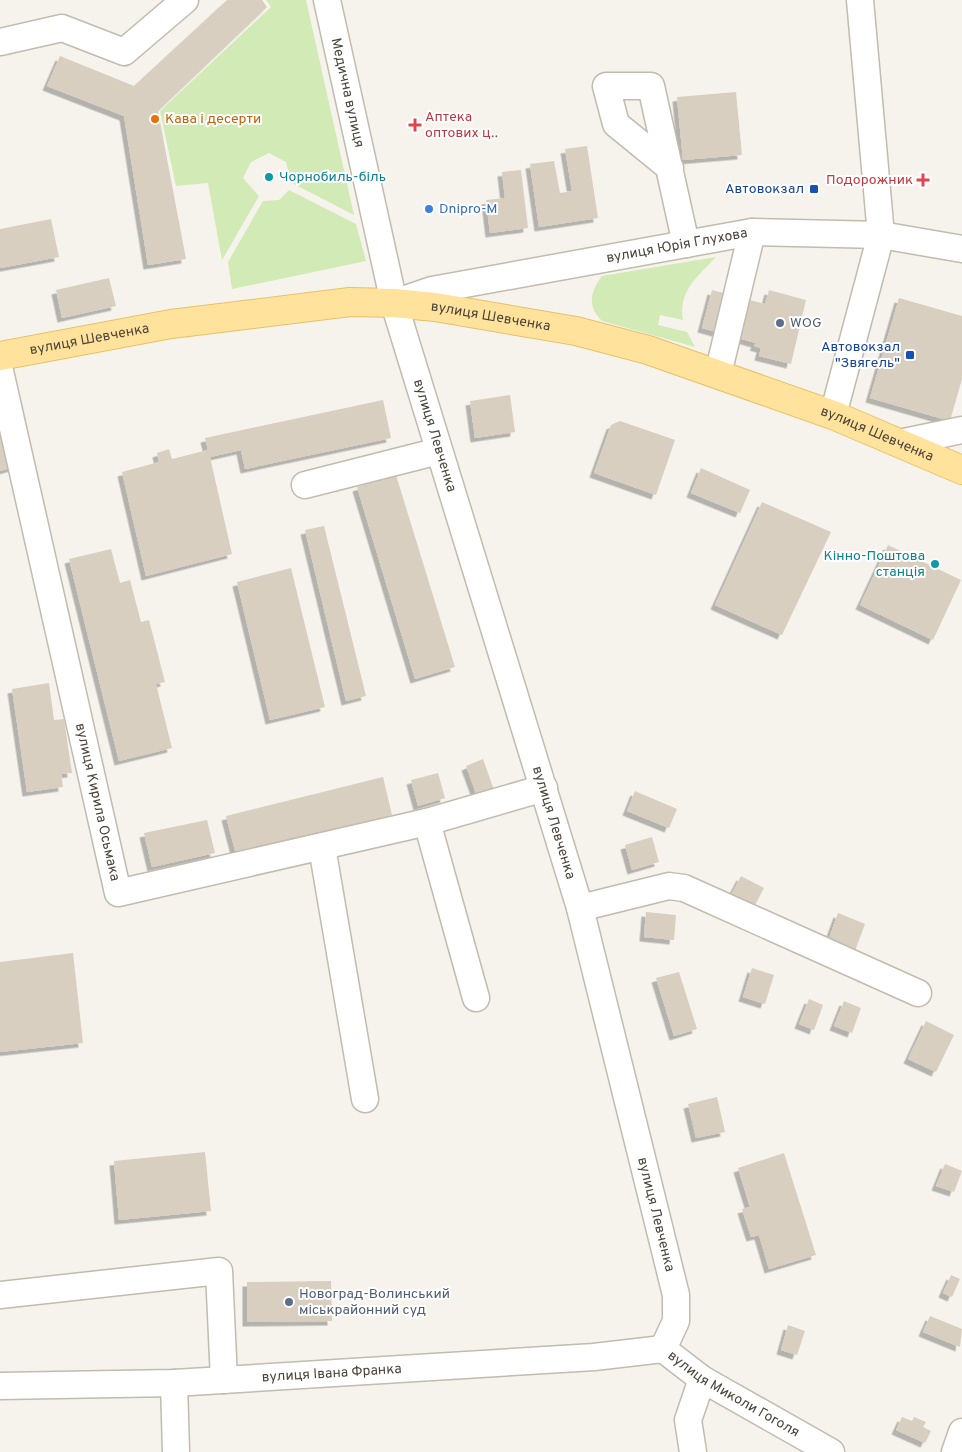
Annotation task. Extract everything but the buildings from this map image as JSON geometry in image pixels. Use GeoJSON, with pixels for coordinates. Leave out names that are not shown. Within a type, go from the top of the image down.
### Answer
{"type":"FeatureCollection","features":[{"type":"Feature","properties":{"kind":"main road","name":"вулиця Шевченка"},"geometry":{"type":"LineString","coordinates":[[0,356],[171,324],[350,302],[394,303],[576,331],[648,350],[833,415],[962,470]]}},
{"type":"Feature","properties":{"kind":"street"},"geometry":{"type":"LineString","coordinates":[[0,42],[62,28],[124,52],[185,0]]}},
{"type":"Feature","properties":{"kind":"street","name":"Медична вулиця"},"geometry":{"type":"LineString","coordinates":[[327,0],[394,303]]}},
{"type":"Feature","properties":{"kind":"street"},"geometry":{"type":"LineString","coordinates":[[833,415],[881,235],[860,0]]}},
{"type":"Feature","properties":{"kind":"street"},"geometry":{"type":"LineString","coordinates":[[670,168],[686,244]]}},
{"type":"Feature","properties":{"kind":"street"},"geometry":{"type":"LineString","coordinates":[[718,374],[752,232]]}},
{"type":"Feature","properties":{"kind":"street","name":"вулиця Юрія Глухова"},"geometry":{"type":"LineString","coordinates":[[394,303],[432,290],[752,232],[881,235],[962,249]]}},
{"type":"Feature","properties":{"kind":"street","name":"вулиця Левченка"},"geometry":{"type":"LineString","coordinates":[[394,303],[580,908],[676,1294],[676,1321],[663,1349]]}},
{"type":"Feature","properties":{"kind":"street","name":"вулиця Кирила Осьмака"},"geometry":{"type":"LineString","coordinates":[[0,371],[118,893],[427,822],[544,788]]}},
{"type":"Feature","properties":{"kind":"street"},"geometry":{"type":"LineString","coordinates":[[899,443],[962,430]]}},
{"type":"Feature","properties":{"kind":"street"},"geometry":{"type":"LineString","coordinates":[[305,484],[439,451]]}},
{"type":"Feature","properties":{"kind":"street"},"geometry":{"type":"LineString","coordinates":[[427,822],[476,998]]}},
{"type":"Feature","properties":{"kind":"street"},"geometry":{"type":"LineString","coordinates":[[322,847],[365,1099]]}},
{"type":"Feature","properties":{"kind":"street"},"geometry":{"type":"LineString","coordinates":[[580,908],[669,886],[684,888],[918,993]]}},
{"type":"Feature","properties":{"kind":"street"},"geometry":{"type":"LineString","coordinates":[[0,1295],[219,1271],[224,1380]]}},
{"type":"Feature","properties":{"kind":"street","name":"вулиця Миколи Гоголя"},"geometry":{"type":"LineString","coordinates":[[663,1349],[702,1379],[831,1452]]}},
{"type":"Feature","properties":{"kind":"street","name":"вулиця Івана Франка"},"geometry":{"type":"LineString","coordinates":[[0,1386],[174,1383],[594,1357],[663,1349]]}},
{"type":"Feature","properties":{"kind":"street"},"geometry":{"type":"LineString","coordinates":[[693,1452],[688,1420],[702,1379]]}},
{"type":"Feature","properties":{"kind":"street"},"geometry":{"type":"LineString","coordinates":[[174,1383],[176,1452]]}},
{"type":"Feature","properties":{"kind":"street"},"geometry":{"type":"LineString","coordinates":[[955,1452],[962,1432]]}},
{"type":"Feature","properties":{"kind":"green space"},"geometry":{"type":"Polygon","coordinates":[[[266,0],[306,0],[354,215],[292,183],[286,162],[269,153],[251,162],[243,178],[259,196],[222,260],[208,183],[176,186],[160,111],[271,7],[266,0]]]}},
{"type":"Feature","properties":{"kind":"green space"},"geometry":{"type":"Polygon","coordinates":[[[289,190],[356,224],[366,261],[232,289],[228,262],[263,201],[279,200],[289,190]]]}},
{"type":"Feature","properties":{"kind":"green space"},"geometry":{"type":"Polygon","coordinates":[[[716,257],[696,278],[686,292],[682,310],[683,320],[660,315],[658,325],[687,332],[695,347],[602,321],[594,310],[592,304],[593,293],[602,276],[716,257]]]}},
{"type":"Feature","properties":{"kind":"place","name":"Кава і десерти"},"geometry":{"type":"Point","coordinates":[155,119]}},
{"type":"Feature","properties":{"kind":"place","name":"Аптека оптових ц‥"},"geometry":{"type":"Point","coordinates":[415,125]}},
{"type":"Feature","properties":{"kind":"place","name":"Чорнобиль-біль"},"geometry":{"type":"Point","coordinates":[269,177]}},
{"type":"Feature","properties":{"kind":"place","name":"Подорожник"},"geometry":{"type":"Point","coordinates":[923,180]}},
{"type":"Feature","properties":{"kind":"place","name":"Автовокзал"},"geometry":{"type":"Point","coordinates":[814,189]}},
{"type":"Feature","properties":{"kind":"place","name":"Dnipro-M"},"geometry":{"type":"Point","coordinates":[429,209]}},
{"type":"Feature","properties":{"kind":"place","name":"WOG"},"geometry":{"type":"Point","coordinates":[780,323]}},
{"type":"Feature","properties":{"kind":"place","name":"Автовокзал \"Звягель\""},"geometry":{"type":"Point","coordinates":[910,355]}},
{"type":"Feature","properties":{"kind":"place","name":"Кінно-Поштова станція"},"geometry":{"type":"Point","coordinates":[935,564]}},
{"type":"Feature","properties":{"kind":"place","name":"Новоград-Волинський міськрайонний суд"},"geometry":{"type":"Point","coordinates":[289,1302]}}]}
